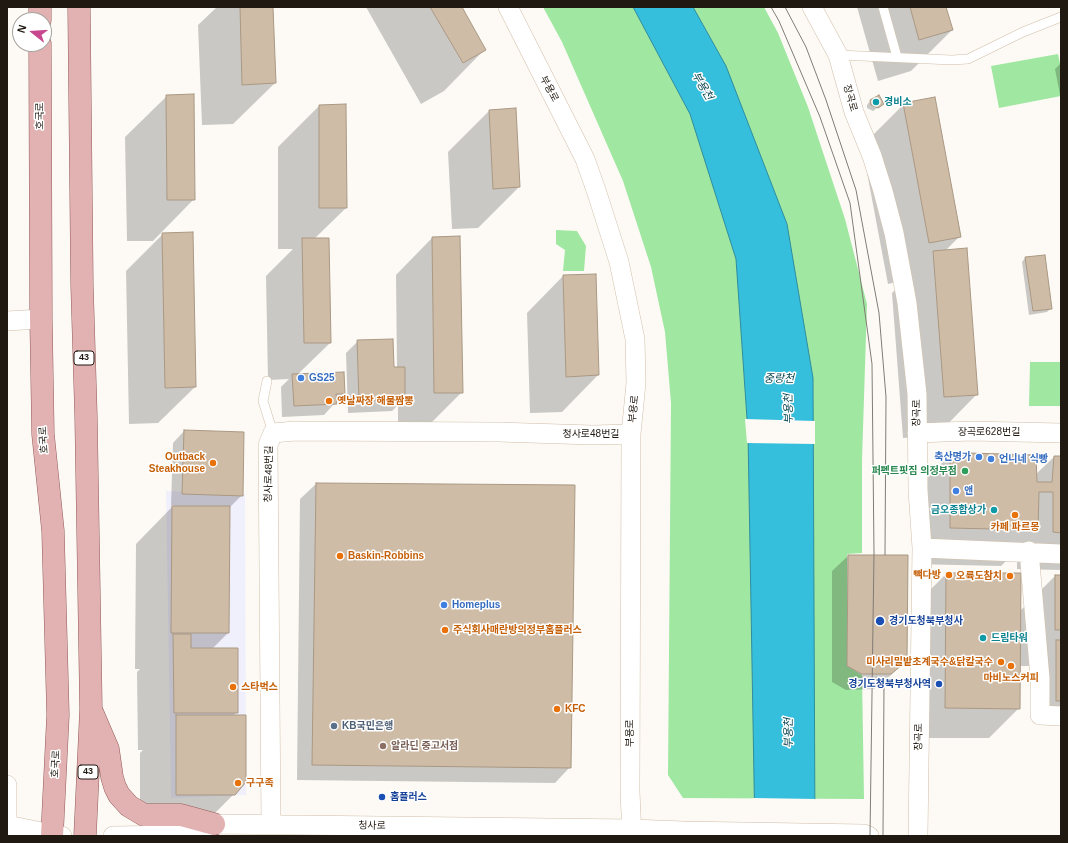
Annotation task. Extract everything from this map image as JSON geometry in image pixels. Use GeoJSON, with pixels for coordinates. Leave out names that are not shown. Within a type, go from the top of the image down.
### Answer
{"type":"FeatureCollection","features":[{"type":"Feature","properties":{"kind":"main road","name":"43"},"geometry":{"type":"LineString","coordinates":[[79,7],[82,285],[86,416],[91,709],[85,836]]}},
{"type":"Feature","properties":{"kind":"main road","name":"호국로"},"geometry":{"type":"LineString","coordinates":[[40,52],[40,319],[43,434],[53,531],[58,715],[55,835]]}},
{"type":"Feature","properties":{"kind":"main road"},"geometry":{"type":"LineString","coordinates":[[91,709],[108,749],[115,787],[119,795],[129,806],[135,811],[144,815],[181,815],[214,824]]}},
{"type":"Feature","properties":{"kind":"street","name":"부용로"},"geometry":{"type":"LineString","coordinates":[[508,7],[585,159],[619,262],[635,339],[636,382],[631,434],[630,792],[634,834]]}},
{"type":"Feature","properties":{"kind":"street","name":"장곡로"},"geometry":{"type":"LineString","coordinates":[[812,7],[838,55],[854,112],[872,156],[894,233],[907,303],[917,394],[918,490],[922,548],[918,836]]}},
{"type":"Feature","properties":{"kind":"street"},"geometry":{"type":"LineString","coordinates":[[7,321],[40,319]]}},
{"type":"Feature","properties":{"kind":"street","name":"청사로48번길"},"geometry":{"type":"LineString","coordinates":[[271,825],[268,445],[273,433],[295,431],[498,432],[592,435],[631,434]]}},
{"type":"Feature","properties":{"kind":"street","name":"장곡로628번길"},"geometry":{"type":"LineString","coordinates":[[917,433],[971,431],[1061,433]]}},
{"type":"Feature","properties":{"kind":"street"},"geometry":{"type":"LineString","coordinates":[[922,548],[1030,551],[1061,554]]}},
{"type":"Feature","properties":{"kind":"street"},"geometry":{"type":"LineString","coordinates":[[1030,551],[1040,678],[1040,715],[1061,716]]}},
{"type":"Feature","properties":{"kind":"street"},"geometry":{"type":"LineString","coordinates":[[7,785],[7,827],[55,835]]}},
{"type":"Feature","properties":{"kind":"street","name":"청사로"},"geometry":{"type":"LineString","coordinates":[[113,836],[180,835],[214,824],[634,834],[683,831],[866,835]]}},
{"type":"Feature","properties":{"kind":"lane"},"geometry":{"type":"LineString","coordinates":[[883,7],[897,57]]}},
{"type":"Feature","properties":{"kind":"lane"},"geometry":{"type":"LineString","coordinates":[[838,55],[952,60],[968,59],[1023,32],[1061,17]]}},
{"type":"Feature","properties":{"kind":"lane"},"geometry":{"type":"LineString","coordinates":[[267,380],[263,401],[273,433]]}},
{"type":"Feature","properties":{"kind":"shaded area"},"geometry":{"type":"Polygon","coordinates":[[[166,491],[245,494],[246,795],[171,798],[166,491]]]}},
{"type":"Feature","properties":{"kind":"green space"},"geometry":{"type":"Polygon","coordinates":[[[543,7],[764,7],[778,33],[808,107],[845,219],[867,304],[862,460],[862,553],[847,554],[847,666],[862,675],[864,799],[683,798],[668,775],[671,403],[665,332],[651,267],[623,181],[562,42],[543,7]]]}},
{"type":"Feature","properties":{"kind":"green space"},"geometry":{"type":"Polygon","coordinates":[[[1058,54],[1061,68],[1061,96],[999,108],[991,66],[1058,54]]]}},
{"type":"Feature","properties":{"kind":"green space"},"geometry":{"type":"Polygon","coordinates":[[[556,230],[577,231],[586,246],[584,271],[563,271],[565,250],[556,244],[556,230]]]}},
{"type":"Feature","properties":{"kind":"green space"},"geometry":{"type":"Polygon","coordinates":[[[1030,362],[1061,362],[1061,406],[1029,406],[1030,362]]]}},
{"type":"Feature","properties":{"kind":"water","name":"중랑천"},"geometry":{"type":"Polygon","coordinates":[[[633,7],[693,7],[726,66],[787,224],[813,378],[815,836],[755,836],[748,433],[736,259],[690,114],[633,7]]]}},
{"type":"Feature","properties":{"kind":"pier"},"geometry":{"type":"Polygon","coordinates":[[[745,419],[815,421],[815,444],[747,443],[745,419]]]}},
{"type":"Feature","properties":{"kind":"pier"},"geometry":{"type":"Polygon","coordinates":[[[753,798],[817,799],[817,836],[753,836],[753,798]]]}},
{"type":"Feature","properties":{"kind":"building"},"geometry":{"type":"Polygon","coordinates":[[[240,7],[273,7],[276,83],[242,85],[240,7]]]}},
{"type":"Feature","properties":{"kind":"building"},"geometry":{"type":"Polygon","coordinates":[[[430,7],[462,7],[486,50],[463,63],[430,7]]]}},
{"type":"Feature","properties":{"kind":"building"},"geometry":{"type":"Polygon","coordinates":[[[910,7],[946,7],[953,30],[919,40],[910,7]]]}},
{"type":"Feature","properties":{"kind":"building"},"geometry":{"type":"Polygon","coordinates":[[[194,94],[195,200],[167,200],[166,95],[194,94]]]}},
{"type":"Feature","properties":{"kind":"building","name":"경비소"},"geometry":{"type":"Polygon","coordinates":[[[879,95],[884,104],[878,108],[871,105],[870,100],[879,95]]]}},
{"type":"Feature","properties":{"kind":"building"},"geometry":{"type":"Polygon","coordinates":[[[935,97],[961,237],[929,243],[903,103],[935,97]]]}},
{"type":"Feature","properties":{"kind":"building"},"geometry":{"type":"Polygon","coordinates":[[[346,104],[347,208],[319,208],[319,105],[346,104]]]}},
{"type":"Feature","properties":{"kind":"building"},"geometry":{"type":"Polygon","coordinates":[[[516,108],[520,187],[493,189],[489,110],[516,108]]]}},
{"type":"Feature","properties":{"kind":"building"},"geometry":{"type":"Polygon","coordinates":[[[193,232],[196,387],[165,388],[162,233],[193,232]]]}},
{"type":"Feature","properties":{"kind":"building"},"geometry":{"type":"Polygon","coordinates":[[[460,236],[463,393],[434,393],[432,237],[460,236]]]}},
{"type":"Feature","properties":{"kind":"building"},"geometry":{"type":"Polygon","coordinates":[[[302,238],[329,238],[331,343],[304,343],[302,238]]]}},
{"type":"Feature","properties":{"kind":"building"},"geometry":{"type":"Polygon","coordinates":[[[967,248],[978,395],[944,397],[933,251],[967,248]]]}},
{"type":"Feature","properties":{"kind":"building"},"geometry":{"type":"Polygon","coordinates":[[[1045,255],[1052,309],[1033,311],[1025,257],[1045,255]]]}},
{"type":"Feature","properties":{"kind":"building"},"geometry":{"type":"Polygon","coordinates":[[[596,274],[599,375],[566,377],[563,275],[596,274]]]}},
{"type":"Feature","properties":{"kind":"building"},"geometry":{"type":"Polygon","coordinates":[[[393,339],[394,367],[405,367],[405,400],[359,401],[357,340],[393,339]]]}},
{"type":"Feature","properties":{"kind":"building"},"geometry":{"type":"Polygon","coordinates":[[[344,372],[345,394],[336,394],[337,404],[294,406],[292,374],[344,372]]]}},
{"type":"Feature","properties":{"kind":"building","name":"Outback Steakhouse"},"geometry":{"type":"Polygon","coordinates":[[[184,430],[244,432],[243,496],[182,494],[184,430]]]}},
{"type":"Feature","properties":{"kind":"building","name":"금오종합상가"},"geometry":{"type":"Polygon","coordinates":[[[969,453],[1036,455],[1037,482],[1052,482],[1054,456],[1061,456],[1061,533],[1053,532],[1053,492],[1039,492],[1038,530],[950,528],[950,454],[969,453]]]}},
{"type":"Feature","properties":{"kind":"building","name":"Homeplus"},"geometry":{"type":"Polygon","coordinates":[[[316,483],[575,485],[571,768],[312,765],[316,483]]]}},
{"type":"Feature","properties":{"kind":"building"},"geometry":{"type":"Polygon","coordinates":[[[172,506],[230,506],[229,633],[171,633],[172,506]]]}},
{"type":"Feature","properties":{"kind":"building","name":"경기도청북부청사"},"geometry":{"type":"Polygon","coordinates":[[[848,555],[908,555],[907,661],[891,674],[862,674],[847,666],[848,555]]]}},
{"type":"Feature","properties":{"kind":"building","name":"드림타워"},"geometry":{"type":"Polygon","coordinates":[[[946,573],[1021,573],[1020,709],[945,708],[946,573]]]}},
{"type":"Feature","properties":{"kind":"building"},"geometry":{"type":"Polygon","coordinates":[[[1055,575],[1061,575],[1061,630],[1055,630],[1055,575]]]}},
{"type":"Feature","properties":{"kind":"building"},"geometry":{"type":"Polygon","coordinates":[[[173,634],[191,634],[191,648],[238,648],[238,713],[174,713],[173,634]]]}},
{"type":"Feature","properties":{"kind":"building"},"geometry":{"type":"Polygon","coordinates":[[[1056,640],[1061,640],[1061,701],[1056,701],[1056,640]]]}},
{"type":"Feature","properties":{"kind":"building"},"geometry":{"type":"Polygon","coordinates":[[[176,715],[246,715],[246,782],[235,795],[176,795],[176,715]]]}},
{"type":"Feature","properties":{"kind":"tram line"},"geometry":{"type":"LineString","coordinates":[[771,7],[779,21],[820,117],[850,203],[872,364],[874,553],[870,836]]}},
{"type":"Feature","properties":{"kind":"tram line"},"geometry":{"type":"LineString","coordinates":[[785,7],[806,47],[826,100],[856,190],[879,313],[886,397],[885,555]]}},
{"type":"Feature","properties":{"kind":"tram line"},"geometry":{"type":"LineString","coordinates":[[883,836],[884,686]]}},
{"type":"Feature","properties":{"kind":"place","name":"경비소"},"geometry":{"type":"Point","coordinates":[876,102]}},
{"type":"Feature","properties":{"kind":"place","name":"GS25"},"geometry":{"type":"Point","coordinates":[301,378]}},
{"type":"Feature","properties":{"kind":"place","name":"옛날짜장 해물짬뽕"},"geometry":{"type":"Point","coordinates":[329,401]}},
{"type":"Feature","properties":{"kind":"place","name":"축산명가"},"geometry":{"type":"Point","coordinates":[979,457]}},
{"type":"Feature","properties":{"kind":"place","name":"언니네 식빵"},"geometry":{"type":"Point","coordinates":[991,459]}},
{"type":"Feature","properties":{"kind":"place","name":"Outback Steakhouse"},"geometry":{"type":"Point","coordinates":[213,463]}},
{"type":"Feature","properties":{"kind":"place","name":"퍼펙트핏짐 의정부점"},"geometry":{"type":"Point","coordinates":[965,471]}},
{"type":"Feature","properties":{"kind":"place","name":"앤"},"geometry":{"type":"Point","coordinates":[956,491]}},
{"type":"Feature","properties":{"kind":"place","name":"금오종합상가"},"geometry":{"type":"Point","coordinates":[994,510]}},
{"type":"Feature","properties":{"kind":"place","name":"카페 파르몽"},"geometry":{"type":"Point","coordinates":[1015,515]}},
{"type":"Feature","properties":{"kind":"place","name":"Baskin-Robbins"},"geometry":{"type":"Point","coordinates":[340,556]}},
{"type":"Feature","properties":{"kind":"place","name":"빽다방"},"geometry":{"type":"Point","coordinates":[949,575]}},
{"type":"Feature","properties":{"kind":"place","name":"오륙도참치"},"geometry":{"type":"Point","coordinates":[1010,576]}},
{"type":"Feature","properties":{"kind":"place","name":"Homeplus"},"geometry":{"type":"Point","coordinates":[444,605]}},
{"type":"Feature","properties":{"kind":"place","name":"경기도청북부청사"},"geometry":{"type":"Point","coordinates":[880,621]}},
{"type":"Feature","properties":{"kind":"place","name":"주식회사매란방의정부홈플러스"},"geometry":{"type":"Point","coordinates":[445,630]}},
{"type":"Feature","properties":{"kind":"place","name":"드림타워"},"geometry":{"type":"Point","coordinates":[983,638]}},
{"type":"Feature","properties":{"kind":"place","name":"미사리밀밭초계국수&닭칼국수"},"geometry":{"type":"Point","coordinates":[1001,662]}},
{"type":"Feature","properties":{"kind":"place","name":"마비노스커피"},"geometry":{"type":"Point","coordinates":[1011,666]}},
{"type":"Feature","properties":{"kind":"place","name":"경기도청북부청사역"},"geometry":{"type":"Point","coordinates":[939,684]}},
{"type":"Feature","properties":{"kind":"place","name":"스타벅스"},"geometry":{"type":"Point","coordinates":[233,687]}},
{"type":"Feature","properties":{"kind":"place","name":"KFC"},"geometry":{"type":"Point","coordinates":[557,709]}},
{"type":"Feature","properties":{"kind":"place","name":"KB국민은행"},"geometry":{"type":"Point","coordinates":[334,726]}},
{"type":"Feature","properties":{"kind":"place","name":"알라딘 중고서점"},"geometry":{"type":"Point","coordinates":[383,746]}},
{"type":"Feature","properties":{"kind":"place","name":"구구족"},"geometry":{"type":"Point","coordinates":[238,783]}},
{"type":"Feature","properties":{"kind":"place","name":"홈플러스"},"geometry":{"type":"Point","coordinates":[382,797]}},
{"type":"Feature","properties":{"kind":"water label","name":"부용천"},"geometry":{"type":"Point","coordinates":[702,86]}},
{"type":"Feature","properties":{"kind":"water label","name":"부용천"},"geometry":{"type":"Point","coordinates":[789,409]}},
{"type":"Feature","properties":{"kind":"water label","name":"부용천"},"geometry":{"type":"Point","coordinates":[789,733]}}]}
